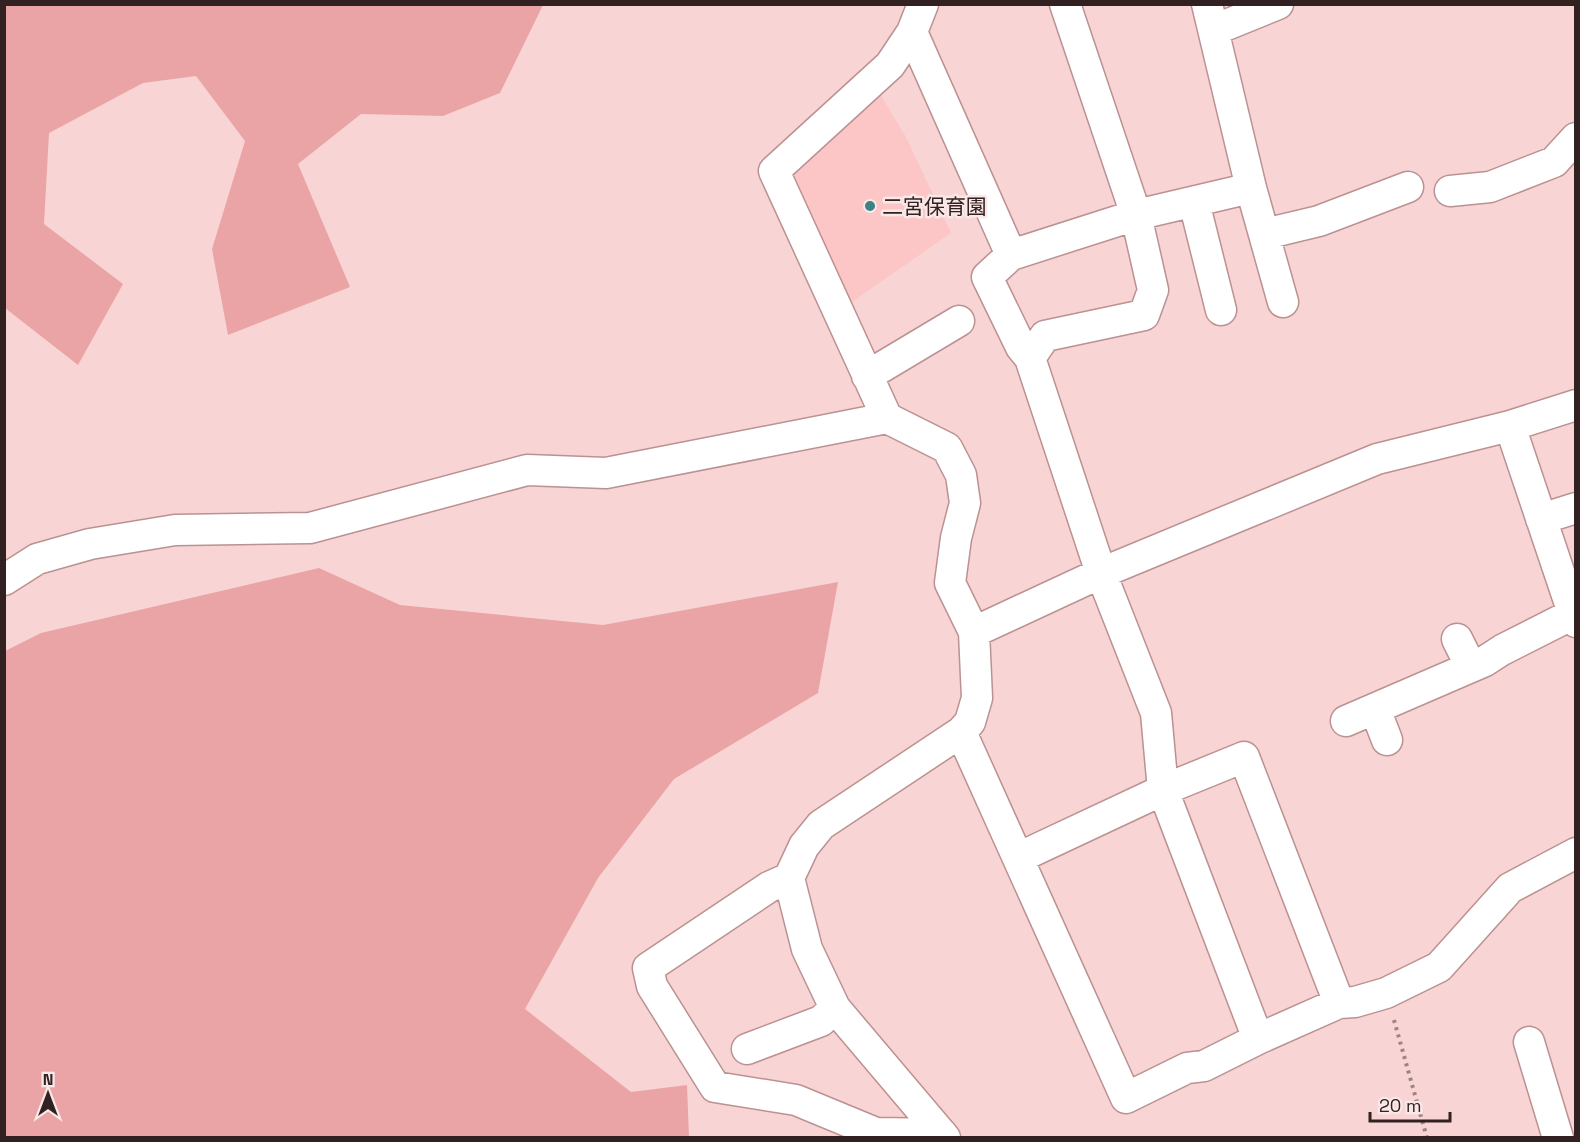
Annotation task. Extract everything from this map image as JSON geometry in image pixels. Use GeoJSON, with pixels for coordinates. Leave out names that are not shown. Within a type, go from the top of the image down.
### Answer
{"type":"FeatureCollection","features":[{"type":"Feature","properties":{"kind":"street"},"geometry":{"type":"LineString","coordinates":[[887,418],[774,171],[890,65],[912,32],[923,4]]}},
{"type":"Feature","properties":{"kind":"street"},"geometry":{"type":"LineString","coordinates":[[1030,358],[1045,336],[1144,315],[1153,290],[1136,215],[1065,4]]}},
{"type":"Feature","properties":{"kind":"street"},"geometry":{"type":"LineString","coordinates":[[1278,4],[1211,17],[1251,188],[1283,302]]}},
{"type":"Feature","properties":{"kind":"street"},"geometry":{"type":"LineString","coordinates":[[912,32],[1011,255]]}},
{"type":"Feature","properties":{"kind":"street"},"geometry":{"type":"LineString","coordinates":[[1450,191],[1490,187],[1554,162],[1575,138]]}},
{"type":"Feature","properties":{"kind":"street"},"geometry":{"type":"LineString","coordinates":[[1265,234],[1319,221],[1408,187]]}},
{"type":"Feature","properties":{"kind":"street"},"geometry":{"type":"LineString","coordinates":[[1251,188],[1136,215],[1011,255],[987,277],[1021,347],[1030,358],[1101,573],[1156,713],[1163,790],[1258,1039]]}},
{"type":"Feature","properties":{"kind":"street"},"geometry":{"type":"LineString","coordinates":[[1194,202],[1221,310]]}},
{"type":"Feature","properties":{"kind":"street"},"geometry":{"type":"LineString","coordinates":[[867,376],[959,321]]}},
{"type":"Feature","properties":{"kind":"street"},"geometry":{"type":"LineString","coordinates":[[974,632],[1101,573],[1377,459],[1510,426],[1575,405]]}},
{"type":"Feature","properties":{"kind":"street"},"geometry":{"type":"LineString","coordinates":[[4,580],[37,559],[90,544],[175,530],[310,528],[527,470],[606,473],[887,418],[947,448],[961,475],[964,503],[956,538],[950,583],[974,632],[976,698],[970,722],[961,732],[821,825],[804,846],[789,878],[807,950],[835,1008],[943,1136]]}},
{"type":"Feature","properties":{"kind":"street"},"geometry":{"type":"LineString","coordinates":[[1346,721],[1471,667],[1574,618],[1510,426]]}},
{"type":"Feature","properties":{"kind":"street"},"geometry":{"type":"LineString","coordinates":[[1541,519],[1575,508]]}},
{"type":"Feature","properties":{"kind":"street"},"geometry":{"type":"LineString","coordinates":[[1457,639],[1471,667]]}},
{"type":"Feature","properties":{"kind":"street"},"geometry":{"type":"LineString","coordinates":[[1375,709],[1387,740]]}},
{"type":"Feature","properties":{"kind":"street"},"geometry":{"type":"LineString","coordinates":[[961,732],[1126,1098],[1187,1068],[1204,1066],[1339,1003],[1355,1002],[1386,993],[1439,967],[1510,888],[1575,853]]}},
{"type":"Feature","properties":{"kind":"street"},"geometry":{"type":"LineString","coordinates":[[1018,858],[1163,790],[1244,757],[1339,1003]]}},
{"type":"Feature","properties":{"kind":"street"},"geometry":{"type":"LineString","coordinates":[[789,878],[769,887],[648,968],[652,986],[715,1087],[796,1100],[876,1133],[943,1136]]}},
{"type":"Feature","properties":{"kind":"street"},"geometry":{"type":"LineString","coordinates":[[747,1049],[820,1021],[835,1008]]}},
{"type":"Feature","properties":{"kind":"street"},"geometry":{"type":"LineString","coordinates":[[1529,1042],[1558,1137]]}},
{"type":"Feature","properties":{"kind":"path"},"geometry":{"type":"LineString","coordinates":[[1386,993],[1427,1137]]}},
{"type":"Feature","properties":{"kind":"shaded area"},"geometry":{"type":"Polygon","coordinates":[[[4,5],[543,5],[500,93],[443,116],[361,114],[298,164],[350,287],[228,335],[212,249],[245,141],[196,76],[143,83],[49,133],[44,224],[123,284],[78,365],[5,308],[4,5]]]}},
{"type":"Feature","properties":{"kind":"shaded area","name":"二宮保育園"},"geometry":{"type":"Polygon","coordinates":[[[879,92],[906,137],[951,233],[849,304],[789,174],[879,92]]]}},
{"type":"Feature","properties":{"kind":"shaded area"},"geometry":{"type":"Polygon","coordinates":[[[319,568],[400,605],[603,625],[838,582],[818,693],[674,779],[598,878],[525,1009],[631,1092],[687,1085],[689,1137],[5,1137],[5,651],[41,633],[319,568]]]}},
{"type":"Feature","properties":{"kind":"place","name":"二宮保育園"},"geometry":{"type":"Point","coordinates":[870,206]}}]}
